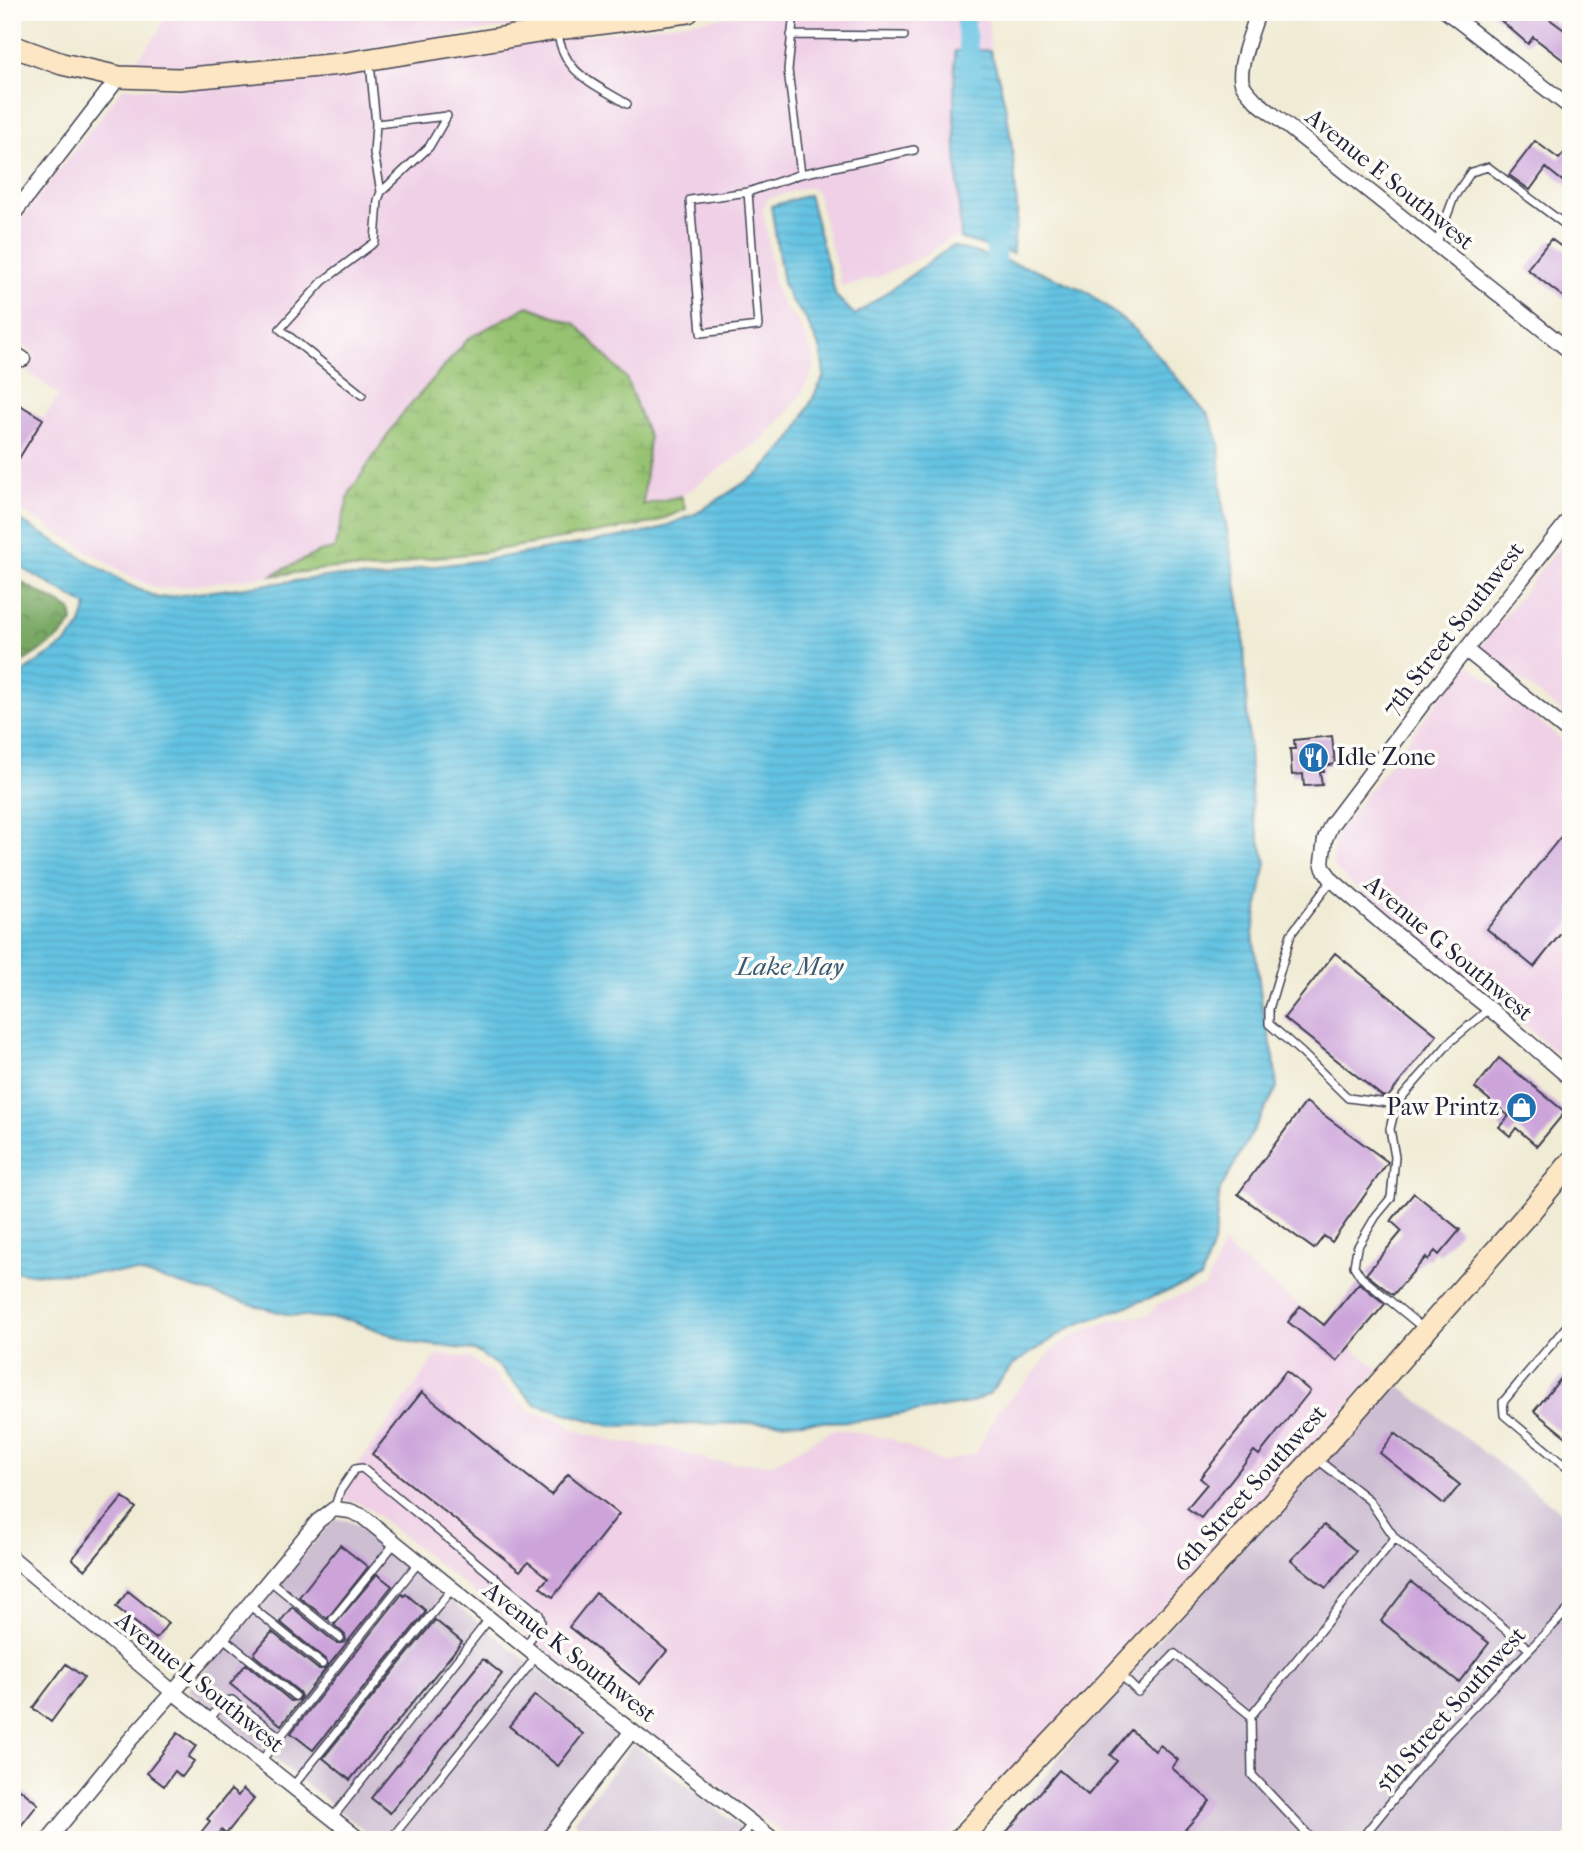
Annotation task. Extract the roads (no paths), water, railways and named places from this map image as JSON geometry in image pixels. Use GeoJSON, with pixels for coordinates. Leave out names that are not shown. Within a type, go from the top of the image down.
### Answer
{"type":"FeatureCollection","features":[{"type":"Feature","properties":{"kind":"street"},"geometry":{"type":"LineString","coordinates":[[12,46],[62,64],[120,76],[179,79],[370,59],[556,29],[688,12]]}},
{"type":"Feature","properties":{"kind":"street","name":"Avenue E Southwest"},"geometry":{"type":"LineString","coordinates":[[1258,12],[1241,79],[1256,101],[1570,350]]}},
{"type":"Feature","properties":{"kind":"street"},"geometry":{"type":"LineString","coordinates":[[1447,12],[1571,108]]}},
{"type":"Feature","properties":{"kind":"street"},"geometry":{"type":"LineString","coordinates":[[12,216],[120,76]]}},
{"type":"Feature","properties":{"kind":"street","name":"7th Street Southwest"},"geometry":{"type":"LineString","coordinates":[[1325,839],[1339,814],[1571,517]]}},
{"type":"Feature","properties":{"kind":"street"},"geometry":{"type":"LineString","coordinates":[[1466,650],[1571,734]]}},
{"type":"Feature","properties":{"kind":"street","name":"Avenue G Southwest"},"geometry":{"type":"LineString","coordinates":[[1325,839],[1322,862],[1332,880],[1571,1079]]}},
{"type":"Feature","properties":{"kind":"street","name":"6th Street Southwest"},"geometry":{"type":"LineString","coordinates":[[959,1840],[1118,1672],[1314,1458],[1571,1162]]}},
{"type":"Feature","properties":{"kind":"street"},"geometry":{"type":"LineString","coordinates":[[48,1840],[318,1521],[334,1509]]}},
{"type":"Feature","properties":{"kind":"street","name":"Avenue K Southwest"},"geometry":{"type":"LineString","coordinates":[[334,1509],[362,1516],[774,1840]]}},
{"type":"Feature","properties":{"kind":"street","name":"Avenue L Southwest"},"geometry":{"type":"LineString","coordinates":[[12,1558],[173,1692],[360,1840]]}},
{"type":"Feature","properties":{"kind":"street"},"geometry":{"type":"LineString","coordinates":[[547,1840],[632,1731]]}},
{"type":"Feature","properties":{"kind":"lane"},"geometry":{"type":"LineString","coordinates":[[794,12],[788,70],[801,174]]}},
{"type":"Feature","properties":{"kind":"lane"},"geometry":{"type":"LineString","coordinates":[[556,29],[560,50],[572,69],[627,104]]}},
{"type":"Feature","properties":{"kind":"lane"},"geometry":{"type":"LineString","coordinates":[[791,35],[904,36]]}},
{"type":"Feature","properties":{"kind":"lane"},"geometry":{"type":"LineString","coordinates":[[370,59],[376,124],[374,153],[381,192]]}},
{"type":"Feature","properties":{"kind":"lane"},"geometry":{"type":"LineString","coordinates":[[362,395],[280,330],[324,281],[375,242],[381,192],[429,147],[447,117],[376,124]]}},
{"type":"Feature","properties":{"kind":"lane"},"geometry":{"type":"LineString","coordinates":[[748,191],[758,326],[701,333],[690,201],[748,191],[801,174],[914,150]]}},
{"type":"Feature","properties":{"kind":"lane"},"geometry":{"type":"LineString","coordinates":[[1436,246],[1454,197],[1471,173],[1488,167],[1571,229]]}},
{"type":"Feature","properties":{"kind":"lane"},"geometry":{"type":"LineString","coordinates":[[1332,880],[1291,934],[1269,1009],[1269,1024],[1348,1098],[1396,1104]]}},
{"type":"Feature","properties":{"kind":"lane"},"geometry":{"type":"LineString","coordinates":[[1425,1330],[1361,1277],[1354,1266],[1357,1248],[1376,1216],[1391,1198],[1395,1157],[1390,1129],[1396,1104],[1451,1041],[1489,1008]]}},
{"type":"Feature","properties":{"kind":"lane"},"geometry":{"type":"LineString","coordinates":[[1571,1321],[1503,1402],[1504,1415],[1571,1471]]}},
{"type":"Feature","properties":{"kind":"lane"},"geometry":{"type":"LineString","coordinates":[[1314,1458],[1369,1500],[1395,1538],[1529,1649]]}},
{"type":"Feature","properties":{"kind":"lane"},"geometry":{"type":"LineString","coordinates":[[334,1509],[340,1491],[355,1469],[362,1468],[539,1614],[541,1621],[531,1651],[390,1840]]}},
{"type":"Feature","properties":{"kind":"lane"},"geometry":{"type":"LineString","coordinates":[[1314,1840],[1252,1774],[1251,1716],[1395,1538]]}},
{"type":"Feature","properties":{"kind":"lane"},"geometry":{"type":"LineString","coordinates":[[333,1619],[395,1543]]}},
{"type":"Feature","properties":{"kind":"lane"},"geometry":{"type":"LineString","coordinates":[[261,1760],[420,1562]]}},
{"type":"Feature","properties":{"kind":"lane"},"geometry":{"type":"LineString","coordinates":[[269,1580],[340,1638]]}},
{"type":"Feature","properties":{"kind":"lane"},"geometry":{"type":"LineString","coordinates":[[293,1786],[453,1588]]}},
{"type":"Feature","properties":{"kind":"lane"},"geometry":{"type":"LineString","coordinates":[[248,1605],[322,1664]]}},
{"type":"Feature","properties":{"kind":"lane","name":"5th Street Southwest"},"geometry":{"type":"LineString","coordinates":[[1360,1840],[1446,1735],[1571,1607]]}},
{"type":"Feature","properties":{"kind":"lane"},"geometry":{"type":"LineString","coordinates":[[332,1818],[490,1618]]}},
{"type":"Feature","properties":{"kind":"lane"},"geometry":{"type":"LineString","coordinates":[[222,1637],[295,1696]]}},
{"type":"Feature","properties":{"kind":"lane"},"geometry":{"type":"LineString","coordinates":[[1118,1672],[1138,1692],[1175,1654],[1251,1716]]}},
{"type":"Feature","properties":{"kind":"lane"},"geometry":{"type":"LineString","coordinates":[[209,1720],[223,1702],[232,1700],[280,1737]]}},
{"type":"Feature","properties":{"kind":"lane"},"geometry":{"type":"LineString","coordinates":[[739,1840],[752,1823]]}},
{"type":"Feature","properties":{"kind":"water"},"geometry":{"type":"Polygon","coordinates":[[[990,50],[1002,89],[1012,150],[1017,216],[1013,254],[961,239],[954,112],[955,51],[990,50]]]}},
{"type":"Feature","properties":{"kind":"water","name":"Lake May"},"geometry":{"type":"Polygon","coordinates":[[[809,195],[836,296],[855,315],[952,246],[1034,269],[1086,291],[1139,333],[1209,416],[1219,442],[1222,501],[1243,624],[1252,812],[1266,862],[1253,933],[1262,1005],[1274,1057],[1277,1088],[1220,1190],[1214,1241],[1201,1279],[1073,1326],[1014,1364],[988,1395],[970,1403],[858,1421],[611,1426],[535,1404],[499,1367],[474,1350],[413,1343],[350,1320],[289,1315],[137,1272],[32,1274],[12,1271],[12,679],[64,645],[80,627],[87,606],[12,562],[12,516],[129,585],[158,598],[334,576],[387,579],[420,568],[485,560],[654,531],[697,513],[761,472],[793,437],[824,376],[821,351],[805,317],[791,301],[783,283],[771,206],[809,195]]]}},
{"type":"Feature","properties":{"kind":"waterway"},"geometry":{"type":"LineString","coordinates":[[964,12],[972,77]]}},
{"type":"Feature","properties":{"kind":"waterway"},"geometry":{"type":"LineString","coordinates":[[992,225],[996,258]]}},
{"type":"Feature","properties":{"kind":"place","name":"Idle Zone"},"geometry":{"type":"Point","coordinates":[1313,757]}},
{"type":"Feature","properties":{"kind":"place","name":"Paw Printz"},"geometry":{"type":"Point","coordinates":[1522,1107]}}]}
